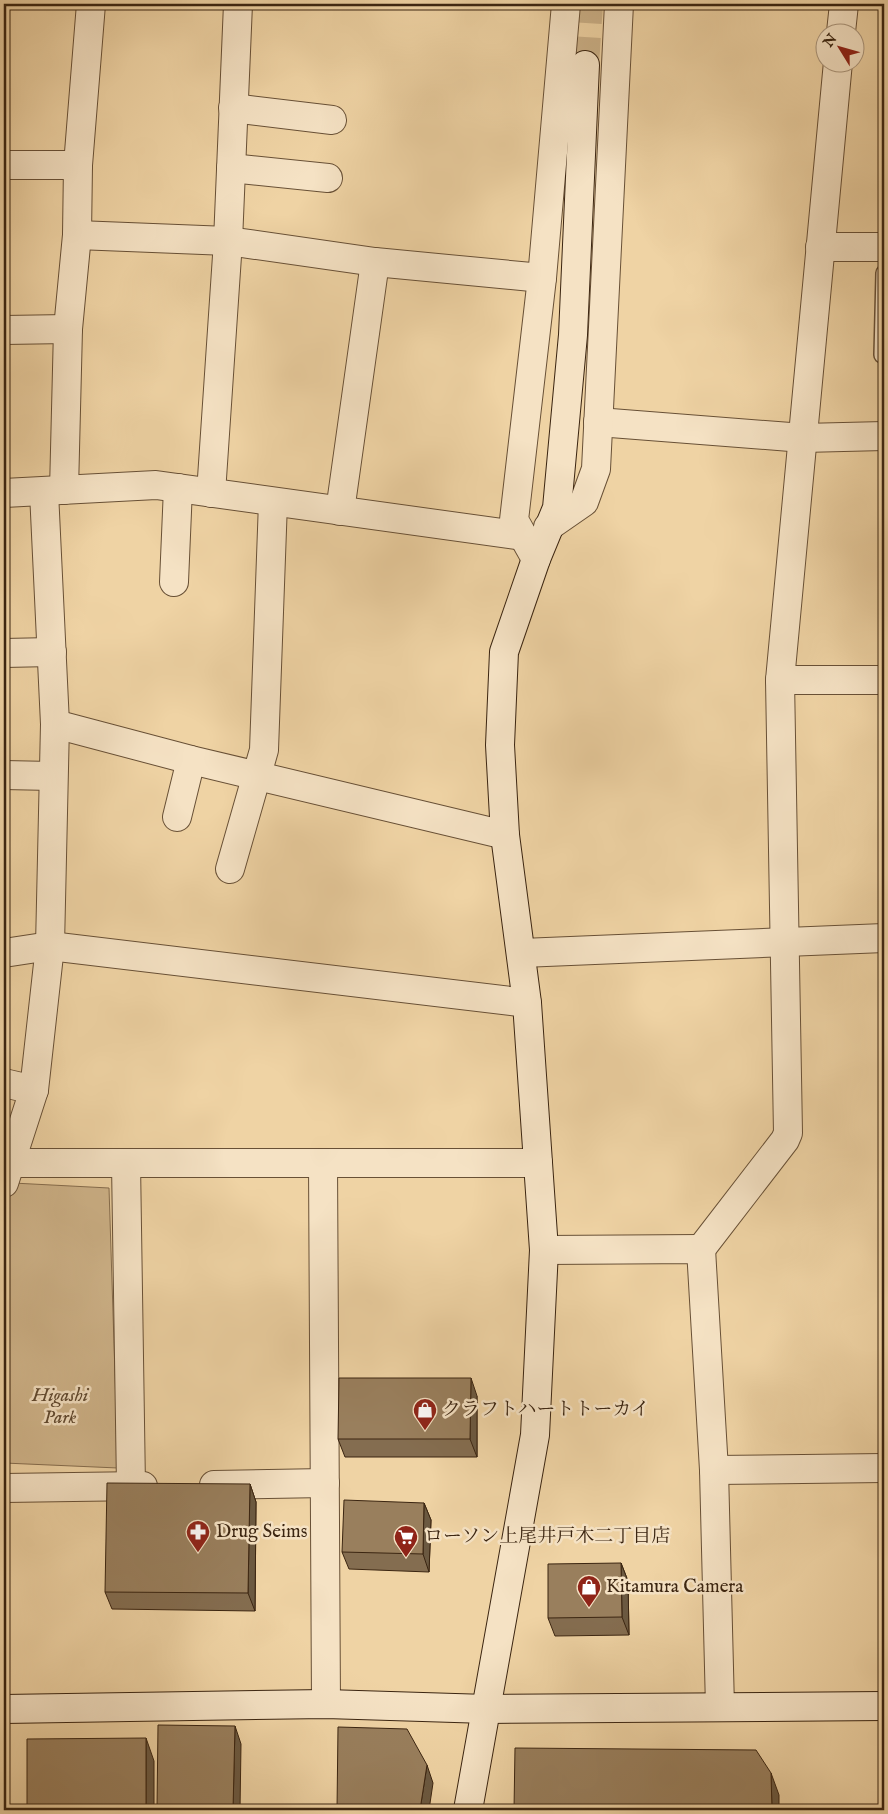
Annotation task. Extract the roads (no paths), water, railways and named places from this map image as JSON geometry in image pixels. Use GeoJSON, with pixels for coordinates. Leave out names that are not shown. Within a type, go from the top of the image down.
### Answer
{"type":"FeatureCollection","features":[{"type":"Feature","properties":{"kind":"street"},"geometry":{"type":"LineString","coordinates":[[91,4],[78,165],[77,235],[54,491],[52,652],[55,724],[52,776],[50,946],[34,1090],[7,1173],[126,1163],[538,1162]]}},
{"type":"Feature","properties":{"kind":"street"},"geometry":{"type":"LineString","coordinates":[[211,493],[228,241],[238,4]]}},
{"type":"Feature","properties":{"kind":"street"},"geometry":{"type":"LineString","coordinates":[[530,548],[514,520],[542,278],[566,4]]}},
{"type":"Feature","properties":{"kind":"street"},"geometry":{"type":"LineString","coordinates":[[468,1810],[535,1435],[544,1250],[527,1003],[522,953],[505,835],[500,745],[504,652],[530,548],[548,527],[584,502],[596,469],[619,4]]}},
{"type":"Feature","properties":{"kind":"street"},"geometry":{"type":"LineString","coordinates":[[842,22],[844,4]]}},
{"type":"Feature","properties":{"kind":"street"},"geometry":{"type":"LineString","coordinates":[[548,527],[557,508],[574,335],[585,65]]}},
{"type":"Feature","properties":{"kind":"street"},"geometry":{"type":"LineString","coordinates":[[720,1707],[714,1470],[701,1249],[785,1140],[788,1133],[783,941],[780,680],[837,72]]}},
{"type":"Feature","properties":{"kind":"street"},"geometry":{"type":"LineString","coordinates":[[233,108],[332,120]]}},
{"type":"Feature","properties":{"kind":"street"},"geometry":{"type":"LineString","coordinates":[[4,165],[78,165]]}},
{"type":"Feature","properties":{"kind":"street"},"geometry":{"type":"LineString","coordinates":[[231,168],[328,178]]}},
{"type":"Feature","properties":{"kind":"street"},"geometry":{"type":"LineString","coordinates":[[77,235],[228,241],[375,262],[542,278]]}},
{"type":"Feature","properties":{"kind":"street"},"geometry":{"type":"LineString","coordinates":[[820,247],[884,247]]}},
{"type":"Feature","properties":{"kind":"street"},"geometry":{"type":"LineString","coordinates":[[340,511],[375,262]]}},
{"type":"Feature","properties":{"kind":"street"},"geometry":{"type":"LineString","coordinates":[[4,330],[68,329]]}},
{"type":"Feature","properties":{"kind":"street"},"geometry":{"type":"LineString","coordinates":[[598,422],[803,438],[884,436]]}},
{"type":"Feature","properties":{"kind":"street"},"geometry":{"type":"LineString","coordinates":[[4,493],[156,485],[340,511],[530,548]]}},
{"type":"Feature","properties":{"kind":"street"},"geometry":{"type":"LineString","coordinates":[[174,582],[178,488]]}},
{"type":"Feature","properties":{"kind":"street"},"geometry":{"type":"LineString","coordinates":[[230,869],[264,750],[273,502]]}},
{"type":"Feature","properties":{"kind":"street"},"geometry":{"type":"LineString","coordinates":[[4,653],[52,652]]}},
{"type":"Feature","properties":{"kind":"street"},"geometry":{"type":"LineString","coordinates":[[780,680],[884,680]]}},
{"type":"Feature","properties":{"kind":"street"},"geometry":{"type":"LineString","coordinates":[[55,724],[191,760],[505,835]]}},
{"type":"Feature","properties":{"kind":"street"},"geometry":{"type":"LineString","coordinates":[[177,817],[191,760]]}},
{"type":"Feature","properties":{"kind":"street"},"geometry":{"type":"LineString","coordinates":[[4,775],[52,776]]}},
{"type":"Feature","properties":{"kind":"street"},"geometry":{"type":"LineString","coordinates":[[522,953],[884,938]]}},
{"type":"Feature","properties":{"kind":"street"},"geometry":{"type":"LineString","coordinates":[[4,953],[50,946],[527,1003]]}},
{"type":"Feature","properties":{"kind":"street"},"geometry":{"type":"LineString","coordinates":[[4,1083],[34,1090]]}},
{"type":"Feature","properties":{"kind":"street"},"geometry":{"type":"LineString","coordinates":[[126,1163],[131,1486]]}},
{"type":"Feature","properties":{"kind":"street"},"geometry":{"type":"LineString","coordinates":[[323,1163],[326,1704]]}},
{"type":"Feature","properties":{"kind":"street"},"geometry":{"type":"LineString","coordinates":[[544,1250],[701,1249]]}},
{"type":"Feature","properties":{"kind":"street"},"geometry":{"type":"LineString","coordinates":[[714,1470],[884,1468]]}},
{"type":"Feature","properties":{"kind":"street"},"geometry":{"type":"LineString","coordinates":[[4,1488],[325,1484]]}},
{"type":"Feature","properties":{"kind":"street"},"geometry":{"type":"LineString","coordinates":[[4,1709],[326,1704],[487,1709],[884,1706]]}},
{"type":"Feature","properties":{"kind":"lane"},"geometry":{"type":"LineString","coordinates":[[882,354],[884,273]]}},
{"type":"Feature","properties":{"kind":"tunnel"},"geometry":{"type":"LineString","coordinates":[[585,65],[589,4]]}},
{"type":"Feature","properties":{"kind":"place","name":"クラフトハートトーカイ"},"geometry":{"type":"Point","coordinates":[425,1431]}},
{"type":"Feature","properties":{"kind":"place","name":"Drug Seims"},"geometry":{"type":"Point","coordinates":[198,1553]}},
{"type":"Feature","properties":{"kind":"place","name":"ローソン上尾井戸木二丁目店"},"geometry":{"type":"Point","coordinates":[406,1558]}},
{"type":"Feature","properties":{"kind":"place","name":"Kitamura Camera"},"geometry":{"type":"Point","coordinates":[589,1608]}},
{"type":"Feature","properties":{"kind":"park label","name":"Higashi Park"},"geometry":{"type":"Point","coordinates":[60,1407]}}]}
